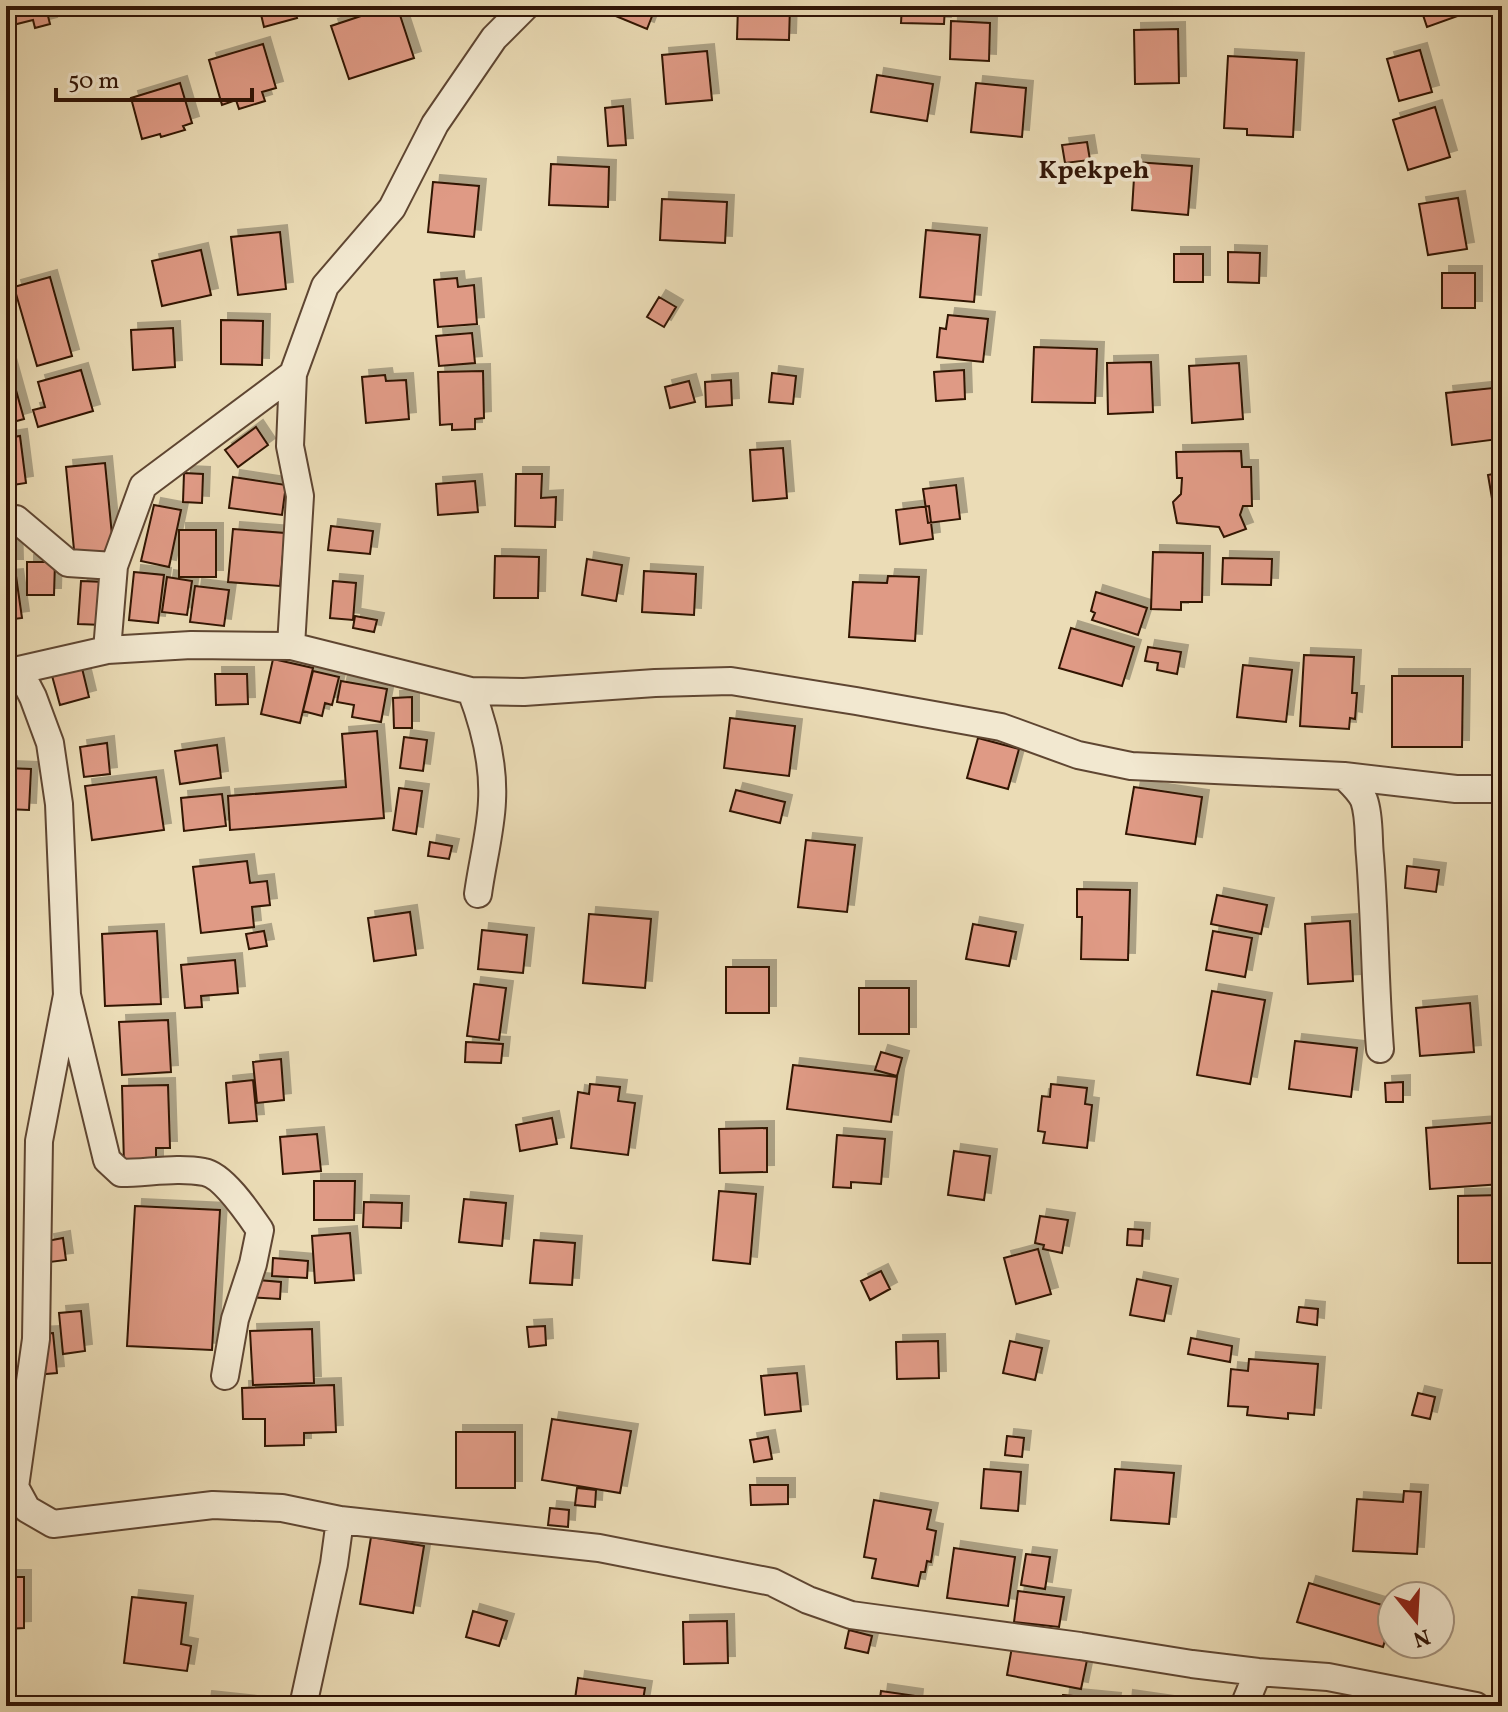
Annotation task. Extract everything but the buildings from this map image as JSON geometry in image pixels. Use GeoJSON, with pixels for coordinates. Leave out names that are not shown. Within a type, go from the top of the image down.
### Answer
{"type":"FeatureCollection","features":[{"type":"Feature","properties":{"kind":"street"},"geometry":{"type":"LineString","coordinates":[[291,646],[300,496],[290,446],[293,374],[325,286],[392,208],[435,124],[494,38],[526,6]]}},
{"type":"Feature","properties":{"kind":"street"},"geometry":{"type":"LineString","coordinates":[[107,650],[114,566],[143,486],[293,374]]}},
{"type":"Feature","properties":{"kind":"street"},"geometry":{"type":"LineString","coordinates":[[6,520],[16,519],[68,563],[114,566]]}},
{"type":"Feature","properties":{"kind":"street"},"geometry":{"type":"LineString","coordinates":[[225,1376],[235,1319],[253,1264],[260,1230],[237,1196],[207,1172],[121,1173],[107,1160],[67,995],[59,804],[50,743],[33,697],[12,675],[107,650],[191,645],[291,646],[471,691],[524,692],[731,681],[1001,727],[1078,755],[1131,766],[1344,776],[1456,789],[1502,789]]}},
{"type":"Feature","properties":{"kind":"street"},"geometry":{"type":"LineString","coordinates":[[471,691],[480,714],[489,758],[492,801],[478,894]]}},
{"type":"Feature","properties":{"kind":"street"},"geometry":{"type":"LineString","coordinates":[[1344,776],[1364,800],[1367,820],[1380,1049]]}},
{"type":"Feature","properties":{"kind":"street"},"geometry":{"type":"LineString","coordinates":[[67,995],[39,1141],[36,1339],[15,1487],[27,1509],[53,1524],[213,1505],[282,1508],[340,1520],[599,1548],[772,1582],[808,1600],[851,1615],[1258,1672],[1328,1677],[1476,1706]]}},
{"type":"Feature","properties":{"kind":"street"},"geometry":{"type":"LineString","coordinates":[[303,1706],[334,1564],[340,1520]]}},
{"type":"Feature","properties":{"kind":"street"},"geometry":{"type":"LineString","coordinates":[[1244,1706],[1258,1672]]}},
{"type":"Feature","properties":{"kind":"district","name":"Kpekpeh"},"geometry":{"type":"Point","coordinates":[1094,171]}}]}
